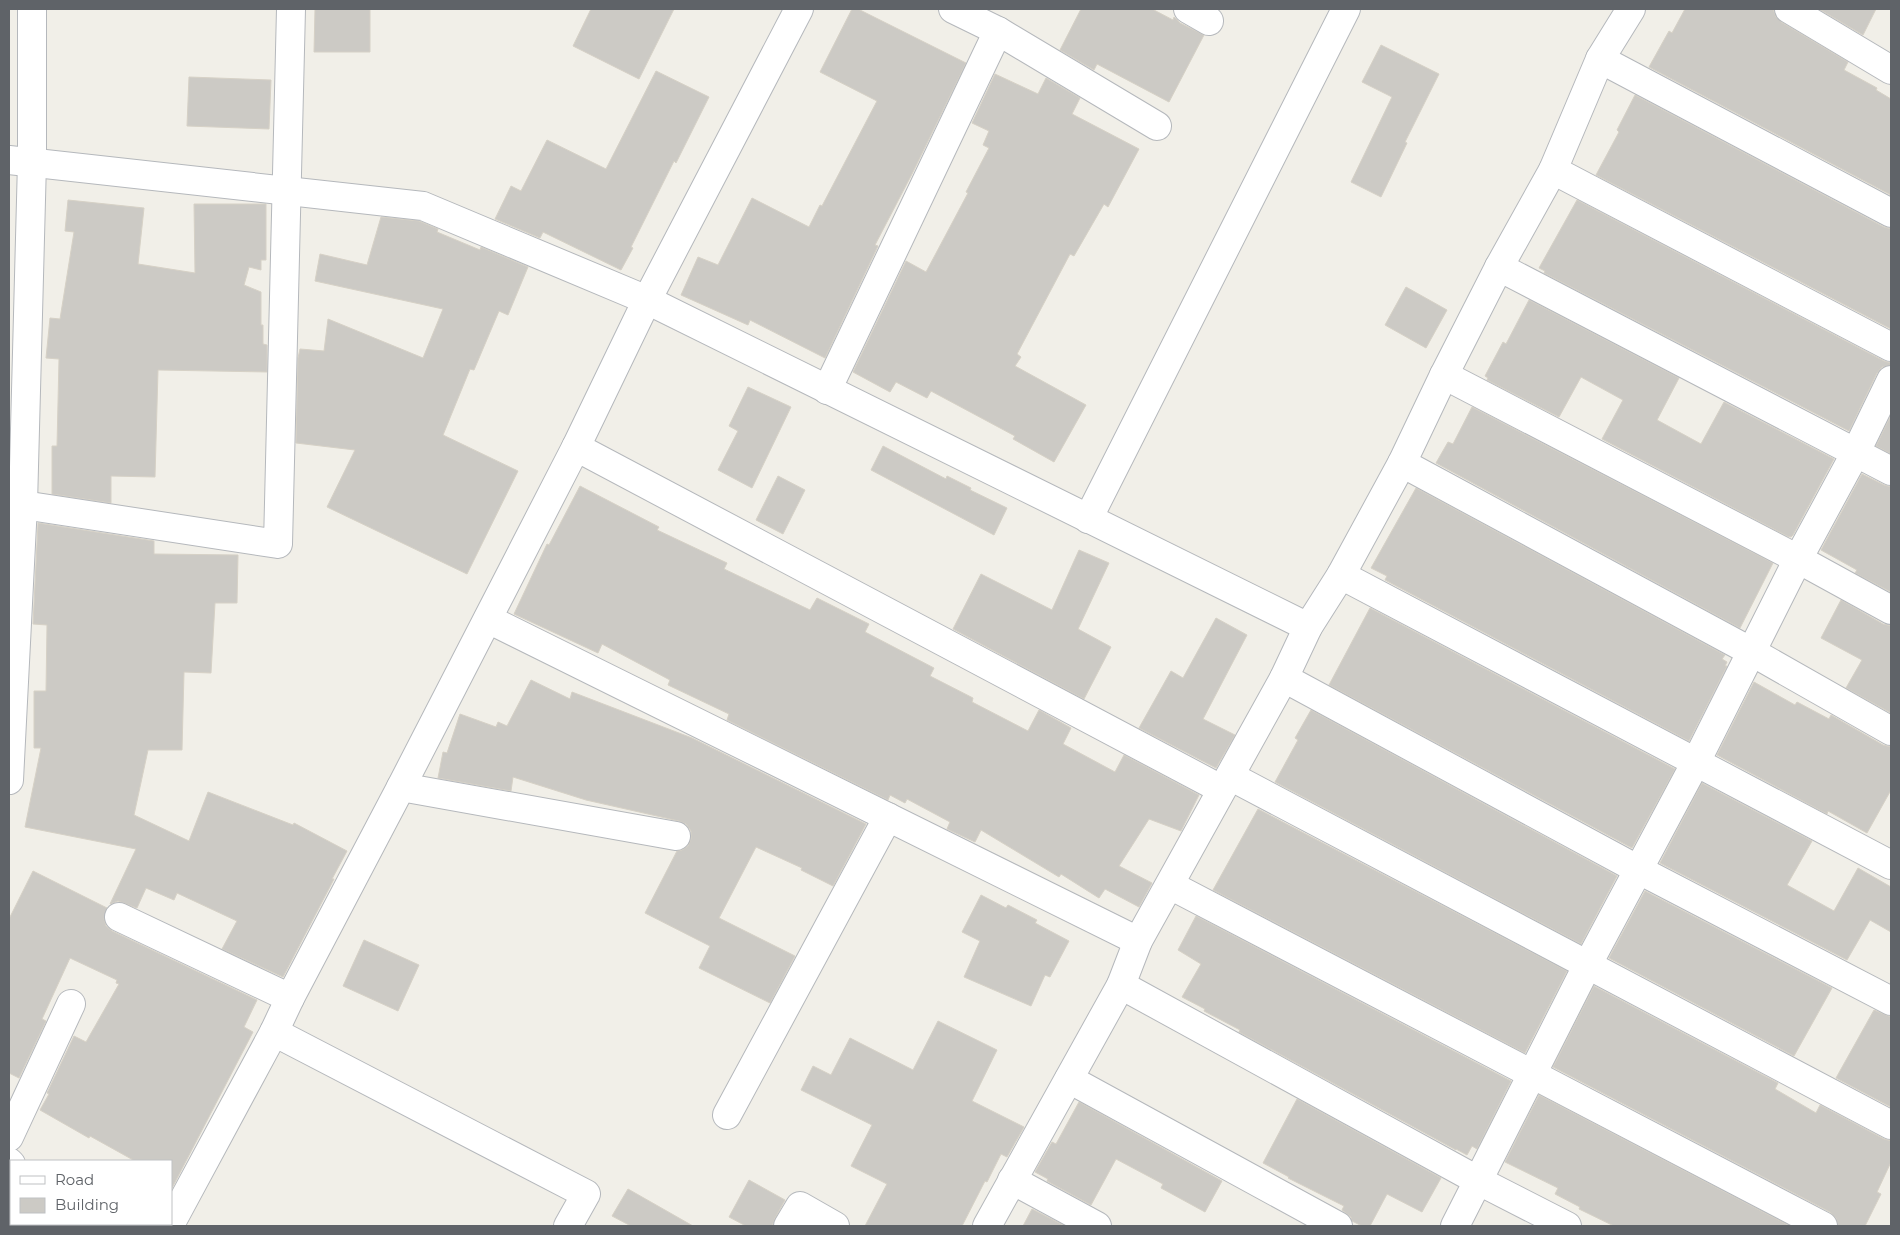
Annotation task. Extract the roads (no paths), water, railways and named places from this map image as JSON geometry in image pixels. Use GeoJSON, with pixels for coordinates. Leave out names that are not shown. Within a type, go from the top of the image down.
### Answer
{"type":"FeatureCollection","features":[{"type":"Feature","properties":{"kind":"street"},"geometry":{"type":"LineString","coordinates":[[9,780],[23,506],[20,161],[32,9]]}},
{"type":"Feature","properties":{"kind":"street"},"geometry":{"type":"LineString","coordinates":[[23,506],[278,544],[291,9]]}},
{"type":"Feature","properties":{"kind":"street"},"geometry":{"type":"LineString","coordinates":[[172,1220],[274,1032],[290,998],[402,787],[576,447],[647,300],[799,9]]}},
{"type":"Feature","properties":{"kind":"street"},"geometry":{"type":"LineString","coordinates":[[953,9],[998,31],[1157,126]]}},
{"type":"Feature","properties":{"kind":"street"},"geometry":{"type":"LineString","coordinates":[[1088,519],[1346,9]]}},
{"type":"Feature","properties":{"kind":"street"},"geometry":{"type":"LineString","coordinates":[[987,1226],[1121,985],[1138,941],[1284,678],[1308,627],[1341,574],[1402,463],[1499,267],[1553,170],[1600,59],[1631,9]]}},
{"type":"Feature","properties":{"kind":"street"},"geometry":{"type":"LineString","coordinates":[[1789,9],[1891,70]]}},
{"type":"Feature","properties":{"kind":"street"},"geometry":{"type":"LineString","coordinates":[[827,390],[998,31]]}},
{"type":"Feature","properties":{"kind":"street"},"geometry":{"type":"LineString","coordinates":[[1600,59],[1891,213]]}},
{"type":"Feature","properties":{"kind":"street"},"geometry":{"type":"LineString","coordinates":[[20,161],[423,206],[647,300],[1308,627]]}},
{"type":"Feature","properties":{"kind":"street"},"geometry":{"type":"LineString","coordinates":[[1553,170],[1891,347]]}},
{"type":"Feature","properties":{"kind":"street"},"geometry":{"type":"LineString","coordinates":[[1499,267],[1891,471]]}},
{"type":"Feature","properties":{"kind":"street"},"geometry":{"type":"LineString","coordinates":[[1444,375],[1798,558],[1891,610]]}},
{"type":"Feature","properties":{"kind":"street"},"geometry":{"type":"LineString","coordinates":[[1455,1226],[1588,964],[1696,762],[1798,558],[1856,452],[1891,380]]}},
{"type":"Feature","properties":{"kind":"street"},"geometry":{"type":"LineString","coordinates":[[576,447],[1226,782],[1588,964],[1891,1125]]}},
{"type":"Feature","properties":{"kind":"street"},"geometry":{"type":"LineString","coordinates":[[1402,463],[1752,652],[1891,732]]}},
{"type":"Feature","properties":{"kind":"street"},"geometry":{"type":"LineString","coordinates":[[1341,574],[1891,865]]}},
{"type":"Feature","properties":{"kind":"street"},"geometry":{"type":"LineString","coordinates":[[488,620],[1138,941]]}},
{"type":"Feature","properties":{"kind":"street"},"geometry":{"type":"LineString","coordinates":[[1284,678],[1639,870],[1891,1001]]}},
{"type":"Feature","properties":{"kind":"street"},"geometry":{"type":"LineString","coordinates":[[402,787],[676,836]]}},
{"type":"Feature","properties":{"kind":"street"},"geometry":{"type":"LineString","coordinates":[[727,1115],[888,817]]}},
{"type":"Feature","properties":{"kind":"street"},"geometry":{"type":"LineString","coordinates":[[1170,885],[1823,1226]]}},
{"type":"Feature","properties":{"kind":"street"},"geometry":{"type":"LineString","coordinates":[[119,917],[290,998]]}},
{"type":"Feature","properties":{"kind":"street"},"geometry":{"type":"LineString","coordinates":[[1121,985],[1479,1181],[1567,1226]]}},
{"type":"Feature","properties":{"kind":"street"},"geometry":{"type":"LineString","coordinates":[[9,1137],[71,1004]]}},
{"type":"Feature","properties":{"kind":"street"},"geometry":{"type":"LineString","coordinates":[[274,1032],[586,1194],[568,1226]]}},
{"type":"Feature","properties":{"kind":"street"},"geometry":{"type":"LineString","coordinates":[[1069,1079],[1338,1226]]}},
{"type":"Feature","properties":{"kind":"street"},"geometry":{"type":"LineString","coordinates":[[1012,1180],[1098,1226]]}},
{"type":"Feature","properties":{"kind":"street"},"geometry":{"type":"LineString","coordinates":[[788,1226],[800,1206],[835,1226]]}}]}
